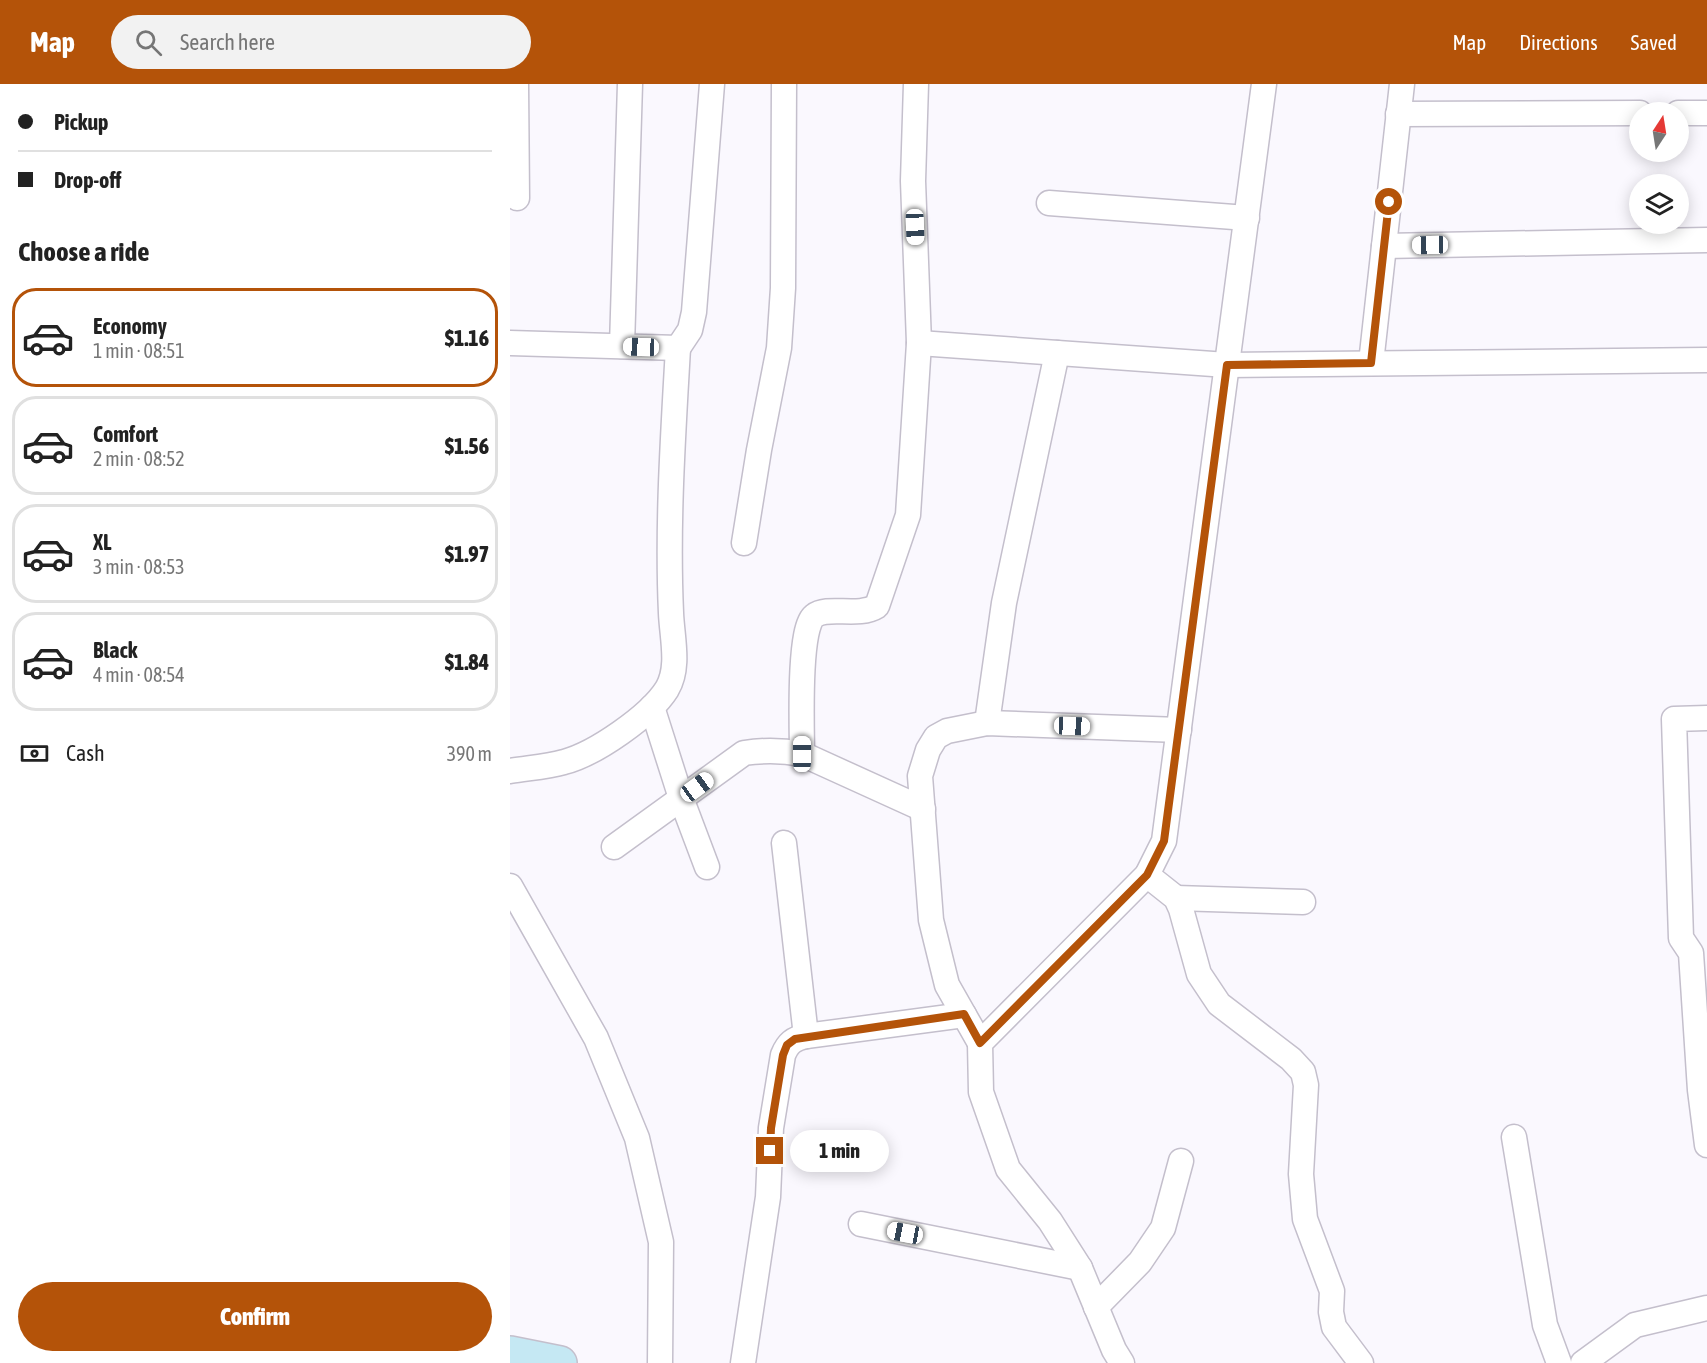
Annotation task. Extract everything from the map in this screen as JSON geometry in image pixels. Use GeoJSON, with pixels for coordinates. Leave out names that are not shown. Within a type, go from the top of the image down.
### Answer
{"type":"FeatureCollection","features":[{"type":"Feature","properties":{"kind":"street"},"geometry":{"type":"LineString","coordinates":[[516,84],[517,198]]}},
{"type":"Feature","properties":{"kind":"street"},"geometry":{"type":"LineString","coordinates":[[622,346],[630,84]]}},
{"type":"Feature","properties":{"kind":"street"},"geometry":{"type":"LineString","coordinates":[[510,771],[564,762],[590,752],[611,739],[652,707],[667,688],[675,669],[669,518],[678,348],[690,330],[694,312],[712,84]]}},
{"type":"Feature","properties":{"kind":"street"},"geometry":{"type":"LineString","coordinates":[[744,543],[779,348],[783,288],[784,84]]}},
{"type":"Feature","properties":{"kind":"street"},"geometry":{"type":"LineString","coordinates":[[802,754],[802,664],[809,623],[813,616],[822,613],[868,612],[877,606],[908,514],[919,344],[913,181],[916,84]]}},
{"type":"Feature","properties":{"kind":"street"},"geometry":{"type":"LineString","coordinates":[[980,1043],[1147,875],[1164,841],[1264,84]]}},
{"type":"Feature","properties":{"kind":"street"},"geometry":{"type":"LineString","coordinates":[[1371,363],[1402,84]]}},
{"type":"Feature","properties":{"kind":"street"},"geometry":{"type":"LineString","coordinates":[[1689,113],[1707,112]]}},
{"type":"Feature","properties":{"kind":"street"},"geometry":{"type":"LineString","coordinates":[[1398,114],[1629,113]]}},
{"type":"Feature","properties":{"kind":"street"},"geometry":{"type":"LineString","coordinates":[[1049,204],[1247,218]]}},
{"type":"Feature","properties":{"kind":"street"},"geometry":{"type":"LineString","coordinates":[[1384,246],[1707,240]]}},
{"type":"Feature","properties":{"kind":"street"},"geometry":{"type":"LineString","coordinates":[[510,342],[678,348]]}},
{"type":"Feature","properties":{"kind":"street"},"geometry":{"type":"LineString","coordinates":[[919,344],[1227,365],[1707,360]]}},
{"type":"Feature","properties":{"kind":"street"},"geometry":{"type":"LineString","coordinates":[[987,723],[1004,603],[1057,353]]}},
{"type":"Feature","properties":{"kind":"street"},"geometry":{"type":"LineString","coordinates":[[652,707],[681,798],[707,867]]}},
{"type":"Feature","properties":{"kind":"street"},"geometry":{"type":"LineString","coordinates":[[1707,718],[1674,719],[1681,938],[1691,953],[1700,1090],[1707,1145]]}},
{"type":"Feature","properties":{"kind":"street"},"geometry":{"type":"LineString","coordinates":[[1122,1363],[1114,1350],[1080,1268],[1050,1221],[1008,1169],[981,1092],[980,1043],[947,985],[931,920],[920,776],[928,750],[936,737],[947,731],[987,723],[1179,730]]}},
{"type":"Feature","properties":{"kind":"street"},"geometry":{"type":"LineString","coordinates":[[614,847],[744,753],[762,750],[784,750],[802,754],[923,809]]}},
{"type":"Feature","properties":{"kind":"street"},"geometry":{"type":"LineString","coordinates":[[784,843],[806,1036]]}},
{"type":"Feature","properties":{"kind":"street"},"geometry":{"type":"LineString","coordinates":[[1147,875],[1176,898],[1199,974],[1219,1004],[1292,1059],[1303,1072],[1305,1085],[1301,1174],[1305,1219],[1332,1291],[1331,1312],[1334,1327],[1361,1363]]}},
{"type":"Feature","properties":{"kind":"street"},"geometry":{"type":"LineString","coordinates":[[510,886],[596,1038],[637,1138],[661,1242],[660,1363]]}},
{"type":"Feature","properties":{"kind":"street"},"geometry":{"type":"LineString","coordinates":[[1176,898],[1303,902]]}},
{"type":"Feature","properties":{"kind":"street"},"geometry":{"type":"LineString","coordinates":[[743,1363],[768,1197],[771,1128],[783,1055],[787,1045],[795,1039],[806,1036],[964,1014]]}},
{"type":"Feature","properties":{"kind":"street"},"geometry":{"type":"LineString","coordinates":[[1514,1137],[1545,1325],[1559,1363]]}},
{"type":"Feature","properties":{"kind":"street"},"geometry":{"type":"LineString","coordinates":[[1096,1307],[1140,1262],[1163,1228],[1181,1161]]}},
{"type":"Feature","properties":{"kind":"street"},"geometry":{"type":"LineString","coordinates":[[861,1224],[1080,1268]]}},
{"type":"Feature","properties":{"kind":"street"},"geometry":{"type":"LineString","coordinates":[[1583,1363],[1635,1325],[1707,1308]]}},
{"type":"Feature","properties":{"kind":"street"},"geometry":{"type":"LineString","coordinates":[[510,1353],[560,1363]]}},
{"type":"Feature","properties":{"kind":"route"},"geometry":{"type":"LineString","coordinates":[[770,1151],[771,1128],[783,1055],[787,1045],[795,1039],[964,1014],[980,1043],[1147,875],[1164,841],[1227,365],[1371,363],[1389,202]]}}]}
